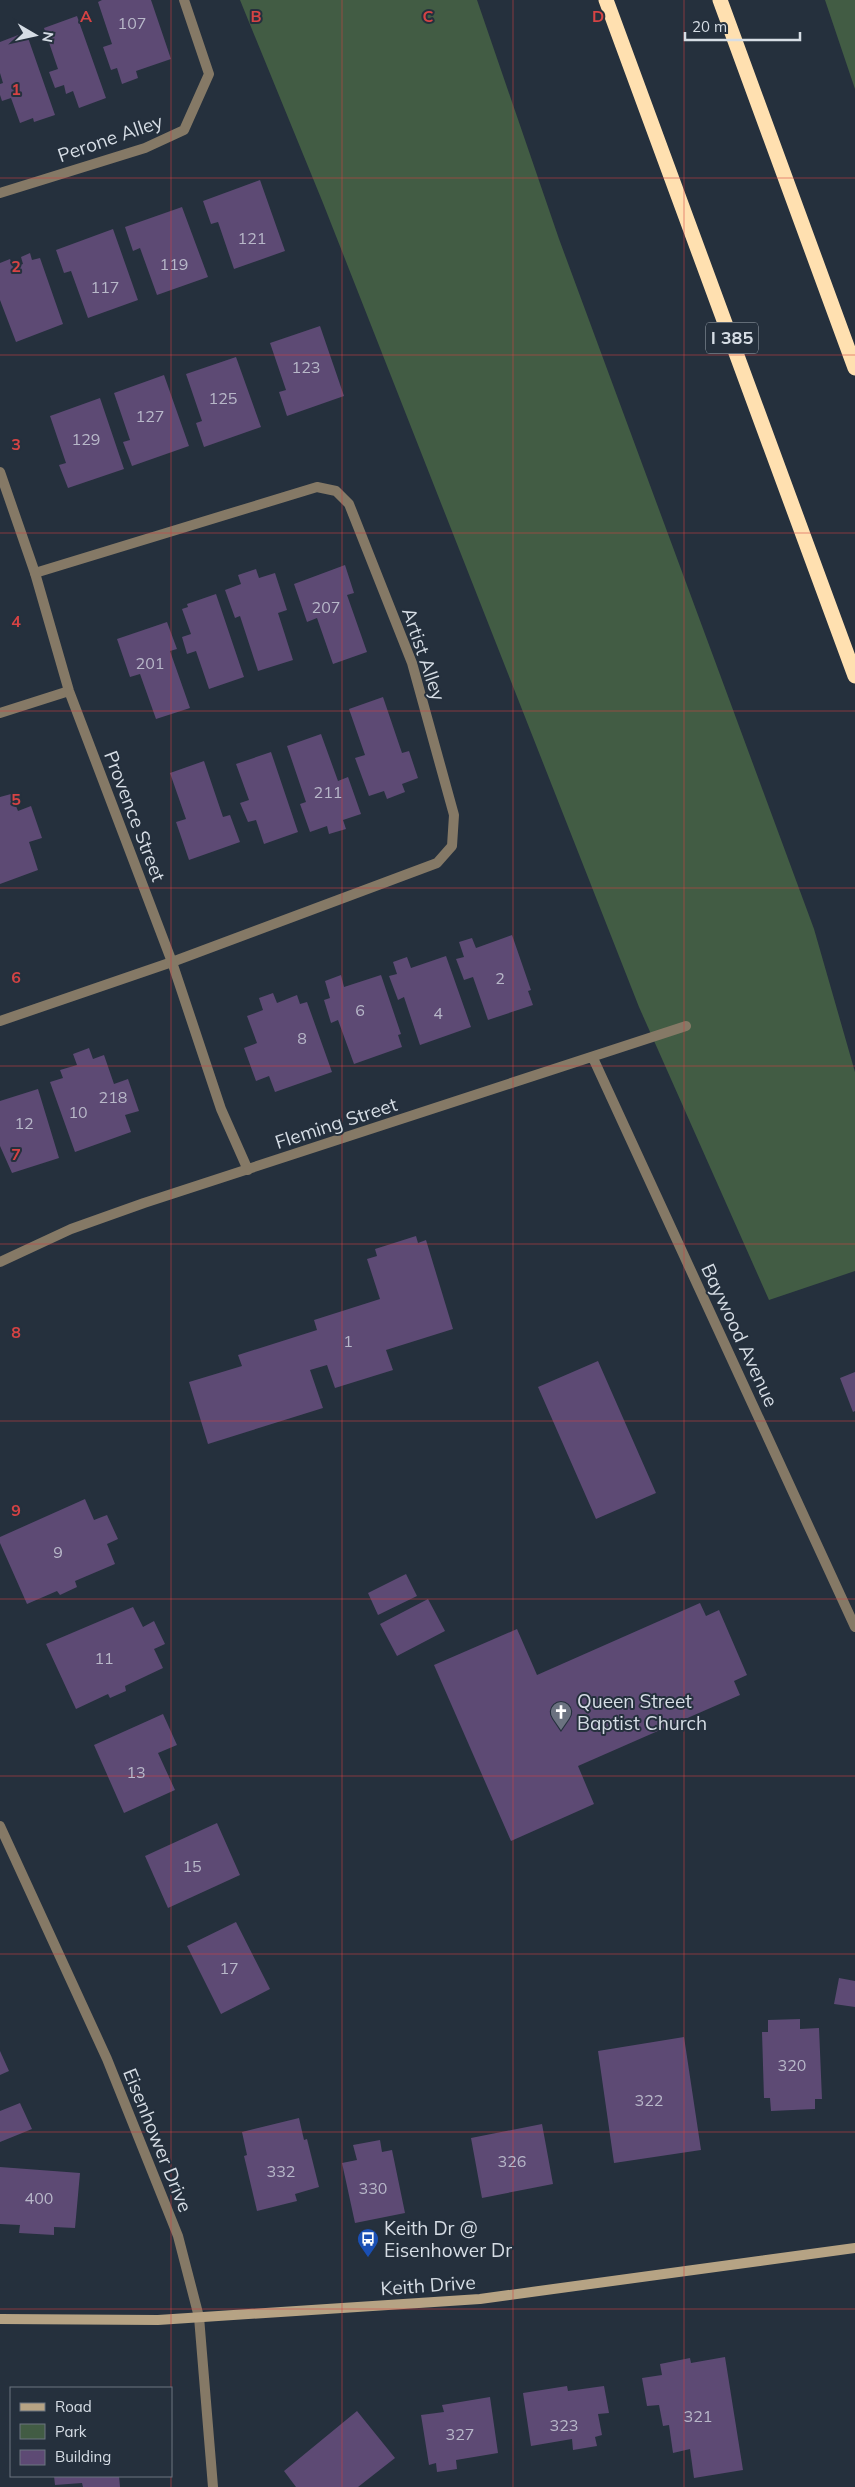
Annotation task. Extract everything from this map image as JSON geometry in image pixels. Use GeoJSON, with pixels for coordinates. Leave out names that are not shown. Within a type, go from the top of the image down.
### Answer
{"type":"FeatureCollection","features":[{"type":"Feature","properties":{"kind":"highway","name":"I 385"},"geometry":{"type":"LineString","coordinates":[[606,0],[855,676]]}},
{"type":"Feature","properties":{"kind":"highway"},"geometry":{"type":"LineString","coordinates":[[720,0],[855,368]]}},
{"type":"Feature","properties":{"kind":"street","name":"Perone Alley"},"geometry":{"type":"LineString","coordinates":[[0,193],[145,148],[184,130],[209,74],[184,0]]}},
{"type":"Feature","properties":{"kind":"street","name":"Provence Street"},"geometry":{"type":"LineString","coordinates":[[0,472],[35,573],[69,691],[172,962],[221,1109],[248,1170]]}},
{"type":"Feature","properties":{"kind":"street","name":"Artist Alley"},"geometry":{"type":"LineString","coordinates":[[0,1021],[172,962],[437,862],[452,846],[454,815],[412,663],[349,504],[336,492],[317,487],[35,573]]}},
{"type":"Feature","properties":{"kind":"street"},"geometry":{"type":"LineString","coordinates":[[0,713],[69,691]]}},
{"type":"Feature","properties":{"kind":"street","name":"Fleming Street"},"geometry":{"type":"LineString","coordinates":[[0,1262],[71,1229],[686,1026]]}},
{"type":"Feature","properties":{"kind":"street","name":"Baywood Avenue"},"geometry":{"type":"LineString","coordinates":[[593,1058],[855,1627]]}},
{"type":"Feature","properties":{"kind":"street","name":"Eisenhower Drive"},"geometry":{"type":"LineString","coordinates":[[0,1826],[107,2059],[178,2236],[199,2317],[213,2487]]}},
{"type":"Feature","properties":{"kind":"street","name":"Keith Drive"},"geometry":{"type":"LineString","coordinates":[[0,2319],[158,2320],[480,2299],[855,2248]]}},
{"type":"Feature","properties":{"kind":"green space"},"geometry":{"type":"Polygon","coordinates":[[[240,0],[477,0],[559,239],[814,929],[855,1072],[855,1271],[769,1300],[639,1007],[323,203],[240,0]]]}},
{"type":"Feature","properties":{"kind":"green space"},"geometry":{"type":"Polygon","coordinates":[[[825,0],[855,0],[855,89],[825,0]]]}},
{"type":"Feature","properties":{"kind":"building"},"geometry":{"type":"Polygon","coordinates":[[[102,0],[151,0],[171,59],[136,71],[138,78],[122,84],[117,68],[111,70],[103,47],[112,44],[98,2],[102,0]]]}},
{"type":"Feature","properties":{"kind":"building"},"geometry":{"type":"Polygon","coordinates":[[[77,16],[106,98],[79,108],[73,91],[66,94],[64,85],[55,88],[49,72],[58,69],[44,28],[77,16]]]}},
{"type":"Feature","properties":{"kind":"building"},"geometry":{"type":"Polygon","coordinates":[[[26,32],[55,115],[34,122],[33,118],[20,123],[11,98],[2,101],[0,95],[0,84],[3,83],[0,73],[0,42],[26,32]]]}},
{"type":"Feature","properties":{"kind":"building"},"geometry":{"type":"Polygon","coordinates":[[[260,180],[285,251],[234,269],[218,222],[211,224],[203,201],[260,180]]]}},
{"type":"Feature","properties":{"kind":"building"},"geometry":{"type":"Polygon","coordinates":[[[182,207],[208,277],[157,295],[140,248],[133,251],[125,227],[182,207]]]}},
{"type":"Feature","properties":{"kind":"building"},"geometry":{"type":"Polygon","coordinates":[[[113,229],[138,300],[88,318],[71,271],[64,273],[56,250],[113,229]]]}},
{"type":"Feature","properties":{"kind":"building"},"geometry":{"type":"Polygon","coordinates":[[[30,253],[32,260],[40,258],[63,324],[16,342],[0,300],[0,263],[10,259],[13,267],[23,264],[21,257],[30,253]]]}},
{"type":"Feature","properties":{"kind":"building"},"geometry":{"type":"Polygon","coordinates":[[[320,326],[344,396],[287,416],[279,392],[286,390],[270,343],[320,326]]]}},
{"type":"Feature","properties":{"kind":"building"},"geometry":{"type":"Polygon","coordinates":[[[236,357],[261,427],[204,447],[196,423],[202,421],[186,374],[236,357]]]}},
{"type":"Feature","properties":{"kind":"building"},"geometry":{"type":"Polygon","coordinates":[[[164,375],[189,446],[132,466],[123,442],[130,440],[114,393],[164,375]]]}},
{"type":"Feature","properties":{"kind":"building"},"geometry":{"type":"Polygon","coordinates":[[[100,398],[124,469],[68,488],[59,465],[66,463],[50,416],[100,398]]]}},
{"type":"Feature","properties":{"kind":"building"},"geometry":{"type":"Polygon","coordinates":[[[345,565],[354,593],[347,595],[367,652],[333,664],[317,618],[307,622],[294,584],[345,565]]]}},
{"type":"Feature","properties":{"kind":"building"},"geometry":{"type":"Polygon","coordinates":[[[256,569],[259,578],[275,573],[287,610],[278,613],[293,660],[258,671],[240,616],[235,618],[225,590],[241,584],[238,575],[256,569]]]}},
{"type":"Feature","properties":{"kind":"building"},"geometry":{"type":"Polygon","coordinates":[[[216,594],[244,677],[209,689],[196,651],[187,654],[182,637],[191,634],[182,609],[188,607],[187,604],[216,594]]]}},
{"type":"Feature","properties":{"kind":"building"},"geometry":{"type":"Polygon","coordinates":[[[167,622],[177,649],[170,651],[190,708],[156,719],[140,674],[130,677],[117,639],[167,622]]]}},
{"type":"Feature","properties":{"kind":"building"},"geometry":{"type":"Polygon","coordinates":[[[383,697],[402,753],[409,751],[418,778],[402,784],[405,792],[387,799],[384,791],[369,796],[355,758],[365,755],[349,709],[383,697]]]}},
{"type":"Feature","properties":{"kind":"building"},"geometry":{"type":"Polygon","coordinates":[[[321,734],[338,781],[348,777],[361,814],[343,820],[346,829],[329,834],[327,826],[310,832],[300,804],[306,802],[287,746],[321,734]]]}},
{"type":"Feature","properties":{"kind":"building"},"geometry":{"type":"Polygon","coordinates":[[[271,752],[298,832],[264,844],[256,820],[248,822],[240,803],[249,800],[236,764],[271,752]]]}},
{"type":"Feature","properties":{"kind":"building"},"geometry":{"type":"Polygon","coordinates":[[[204,761],[223,817],[230,815],[240,842],[189,860],[176,822],[186,819],[170,773],[204,761]]]}},
{"type":"Feature","properties":{"kind":"building"},"geometry":{"type":"Polygon","coordinates":[[[11,794],[18,811],[31,806],[42,838],[29,842],[38,870],[0,884],[0,797],[11,794]]]}},
{"type":"Feature","properties":{"kind":"building"},"geometry":{"type":"Polygon","coordinates":[[[512,935],[531,990],[528,991],[533,1005],[488,1020],[473,977],[464,980],[456,959],[464,957],[459,942],[472,938],[476,948],[512,935]]]}},
{"type":"Feature","properties":{"kind":"building"},"geometry":{"type":"Polygon","coordinates":[[[446,956],[471,1027],[420,1045],[404,997],[398,1000],[389,976],[397,974],[393,962],[407,957],[411,968],[446,956]]]}},
{"type":"Feature","properties":{"kind":"building"},"geometry":{"type":"Polygon","coordinates":[[[341,975],[344,987],[381,975],[401,1034],[398,1035],[402,1047],[354,1064],[338,1020],[331,1023],[324,1000],[330,998],[325,981],[341,975]]]}},
{"type":"Feature","properties":{"kind":"building"},"geometry":{"type":"Polygon","coordinates":[[[273,993],[277,1003],[297,995],[300,1004],[307,1002],[332,1072],[275,1092],[269,1076],[256,1081],[244,1048],[257,1043],[247,1016],[263,1010],[259,998],[273,993]]]}},
{"type":"Feature","properties":{"kind":"building"},"geometry":{"type":"Polygon","coordinates":[[[89,1048],[93,1059],[104,1055],[114,1084],[128,1079],[139,1111],[125,1115],[131,1132],[75,1152],[50,1082],[63,1078],[60,1070],[77,1065],[73,1054],[89,1048]]]}},
{"type":"Feature","properties":{"kind":"building"},"geometry":{"type":"Polygon","coordinates":[[[38,1089],[59,1158],[12,1173],[0,1146],[0,1101],[38,1089]]]}},
{"type":"Feature","properties":{"kind":"building"},"geometry":{"type":"Polygon","coordinates":[[[416,1236],[418,1243],[426,1240],[453,1329],[386,1350],[393,1370],[335,1388],[327,1365],[310,1370],[323,1408],[208,1444],[189,1382],[242,1366],[238,1355],[317,1330],[314,1320],[380,1299],[367,1259],[377,1256],[375,1249],[416,1236]]]}},
{"type":"Feature","properties":{"kind":"building"},"geometry":{"type":"Polygon","coordinates":[[[598,1361],[656,1493],[596,1519],[538,1387],[598,1361]]]}},
{"type":"Feature","properties":{"kind":"building"},"geometry":{"type":"Polygon","coordinates":[[[855,1372],[855,1411],[853,1412],[840,1378],[855,1372]]]}},
{"type":"Feature","properties":{"kind":"building"},"geometry":{"type":"Polygon","coordinates":[[[85,1499],[94,1520],[107,1515],[118,1539],[107,1544],[115,1564],[75,1581],[77,1587],[60,1595],[57,1591],[27,1604],[0,1543],[0,1537],[85,1499]]]}},
{"type":"Feature","properties":{"kind":"building"},"geometry":{"type":"Polygon","coordinates":[[[406,1574],[417,1596],[378,1615],[368,1593],[406,1574]]]}},
{"type":"Feature","properties":{"kind":"building"},"geometry":{"type":"Polygon","coordinates":[[[428,1599],[445,1631],[397,1656],[380,1624],[428,1599]]]}},
{"type":"Feature","properties":{"kind":"building","name":"Queen Street Baptist Church"},"geometry":{"type":"Polygon","coordinates":[[[700,1603],[706,1616],[719,1610],[747,1675],[734,1681],[740,1695],[578,1766],[594,1804],[511,1841],[434,1665],[517,1629],[537,1675],[700,1603]]]}},
{"type":"Feature","properties":{"kind":"building"},"geometry":{"type":"Polygon","coordinates":[[[133,1607],[143,1627],[154,1621],[165,1644],[154,1649],[163,1668],[125,1686],[126,1691],[110,1698],[108,1694],[76,1709],[46,1644],[133,1607]]]}},
{"type":"Feature","properties":{"kind":"building"},"geometry":{"type":"Polygon","coordinates":[[[163,1714],[177,1745],[158,1753],[175,1790],[124,1813],[94,1745],[163,1714]]]}},
{"type":"Feature","properties":{"kind":"building"},"geometry":{"type":"Polygon","coordinates":[[[217,1823],[240,1875],[168,1908],[145,1856],[217,1823]]]}},
{"type":"Feature","properties":{"kind":"building"},"geometry":{"type":"Polygon","coordinates":[[[236,1922],[270,1989],[221,2014],[187,1946],[236,1922]]]}},
{"type":"Feature","properties":{"kind":"building"},"geometry":{"type":"Polygon","coordinates":[[[839,1978],[855,1981],[855,2007],[834,2004],[839,1978]]]}},
{"type":"Feature","properties":{"kind":"building"},"geometry":{"type":"Polygon","coordinates":[[[800,2019],[800,2029],[819,2028],[822,2099],[815,2099],[815,2109],[771,2111],[770,2098],[764,2098],[762,2032],[768,2032],[768,2020],[800,2019]]]}},
{"type":"Feature","properties":{"kind":"building"},"geometry":{"type":"Polygon","coordinates":[[[684,2037],[701,2150],[614,2163],[598,2051],[684,2037]]]}},
{"type":"Feature","properties":{"kind":"building"},"geometry":{"type":"Polygon","coordinates":[[[0,2051],[9,2071],[0,2075],[0,2051]]]}},
{"type":"Feature","properties":{"kind":"building"},"geometry":{"type":"Polygon","coordinates":[[[20,2103],[32,2129],[0,2142],[0,2111],[20,2103]]]}},
{"type":"Feature","properties":{"kind":"building"},"geometry":{"type":"Polygon","coordinates":[[[299,2118],[304,2140],[307,2139],[319,2187],[295,2194],[297,2201],[257,2211],[244,2156],[247,2155],[242,2132],[299,2118]]]}},
{"type":"Feature","properties":{"kind":"building"},"geometry":{"type":"Polygon","coordinates":[[[542,2124],[553,2184],[482,2198],[471,2138],[542,2124]]]}},
{"type":"Feature","properties":{"kind":"building"},"geometry":{"type":"Polygon","coordinates":[[[380,2140],[382,2152],[392,2150],[405,2213],[355,2223],[342,2163],[357,2160],[353,2145],[380,2140]]]}},
{"type":"Feature","properties":{"kind":"building"},"geometry":{"type":"Polygon","coordinates":[[[0,2167],[80,2173],[75,2228],[54,2227],[54,2235],[19,2233],[20,2225],[0,2224],[0,2167]]]}},
{"type":"Feature","properties":{"kind":"building"},"geometry":{"type":"Polygon","coordinates":[[[725,2357],[743,2470],[694,2478],[690,2449],[673,2453],[669,2425],[663,2426],[659,2405],[647,2406],[642,2378],[662,2375],[660,2364],[690,2358],[691,2363],[725,2357]]]}},
{"type":"Feature","properties":{"kind":"building"},"geometry":{"type":"Polygon","coordinates":[[[567,2386],[568,2391],[604,2386],[609,2413],[598,2414],[602,2435],[595,2437],[597,2446],[573,2450],[572,2439],[531,2446],[523,2393],[567,2386]]]}},
{"type":"Feature","properties":{"kind":"building"},"geometry":{"type":"Polygon","coordinates":[[[490,2397],[498,2453],[456,2460],[457,2469],[437,2472],[436,2463],[429,2465],[421,2415],[444,2412],[442,2405],[490,2397]]]}},
{"type":"Feature","properties":{"kind":"building"},"geometry":{"type":"Polygon","coordinates":[[[357,2411],[395,2458],[358,2487],[296,2487],[284,2471],[357,2411]]]}},
{"type":"Feature","properties":{"kind":"building"},"geometry":{"type":"Polygon","coordinates":[[[54,2477],[119,2477],[120,2487],[83,2487],[82,2483],[55,2485],[54,2477]]]}},
{"type":"Feature","properties":{"kind":"place","name":"Queen Street Baptist Church"},"geometry":{"type":"Point","coordinates":[561,1731]}},
{"type":"Feature","properties":{"kind":"place","name":"Keith Dr @ Eisenhower Dr"},"geometry":{"type":"Point","coordinates":[368,2258]}}]}
